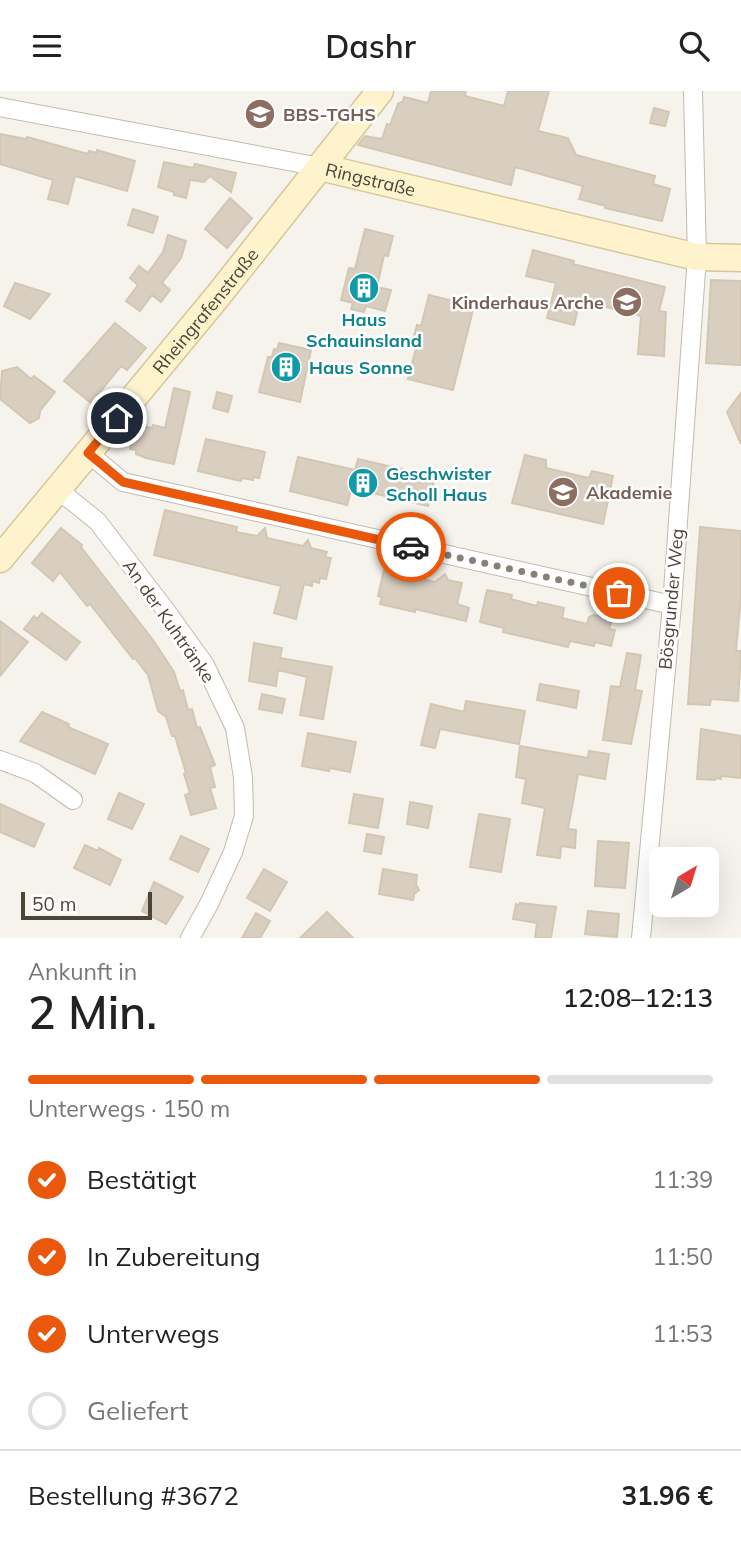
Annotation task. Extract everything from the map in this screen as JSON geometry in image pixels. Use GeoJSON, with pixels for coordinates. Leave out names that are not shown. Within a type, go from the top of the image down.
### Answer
{"type":"FeatureCollection","features":[{"type":"Feature","properties":{"kind":"street","name":"Rheingrafenstraße"},"geometry":{"type":"LineString","coordinates":[[0,559],[380,91]]}},
{"type":"Feature","properties":{"kind":"street","name":"Bösgrunder Weg"},"geometry":{"type":"LineString","coordinates":[[641,938],[671,605],[697,257],[693,91]]}},
{"type":"Feature","properties":{"kind":"street","name":"Ringstraße"},"geometry":{"type":"LineString","coordinates":[[0,107],[320,167],[697,257],[741,258]]}},
{"type":"Feature","properties":{"kind":"street"},"geometry":{"type":"LineString","coordinates":[[88,453],[123,482],[671,605]]}},
{"type":"Feature","properties":{"kind":"street","name":"An der Kuhtränke"},"geometry":{"type":"LineString","coordinates":[[57,489],[97,521],[205,665],[235,728],[243,777],[244,816],[233,852],[190,938]]}},
{"type":"Feature","properties":{"kind":"street"},"geometry":{"type":"LineString","coordinates":[[0,760],[35,773],[73,800]]}},
{"type":"Feature","properties":{"kind":"building"},"geometry":{"type":"Polygon","coordinates":[[[431,91],[466,91],[465,96],[504,106],[508,91],[549,91],[538,131],[568,138],[576,155],[655,176],[653,184],[670,189],[662,221],[579,199],[583,186],[515,167],[511,185],[358,145],[365,136],[382,139],[387,124],[390,125],[398,104],[404,97],[428,103],[431,91]]]}},
{"type":"Feature","properties":{"kind":"building"},"geometry":{"type":"Polygon","coordinates":[[[654,108],[669,112],[665,126],[650,123],[654,108]]]}},
{"type":"Feature","properties":{"kind":"building"},"geometry":{"type":"Polygon","coordinates":[[[0,134],[27,137],[88,154],[89,151],[97,153],[97,150],[135,161],[127,191],[75,176],[68,204],[48,199],[53,180],[0,164],[0,134]]]}},
{"type":"Feature","properties":{"kind":"building"},"geometry":{"type":"Polygon","coordinates":[[[164,162],[193,168],[195,164],[236,173],[231,192],[210,176],[204,182],[190,180],[186,198],[174,195],[174,192],[158,187],[164,162]]]}},
{"type":"Feature","properties":{"kind":"building"},"geometry":{"type":"Polygon","coordinates":[[[230,198],[252,218],[227,248],[205,229],[230,198]]]}},
{"type":"Feature","properties":{"kind":"building"},"geometry":{"type":"Polygon","coordinates":[[[133,209],[158,217],[153,233],[128,225],[133,209]]]}},
{"type":"Feature","properties":{"kind":"building","name":"Haus Schauinsland"},"geometry":{"type":"Polygon","coordinates":[[[365,229],[393,236],[388,256],[384,255],[377,287],[391,290],[385,311],[366,306],[364,312],[351,309],[353,303],[341,300],[349,268],[355,269],[365,229]]]}},
{"type":"Feature","properties":{"kind":"building"},"geometry":{"type":"Polygon","coordinates":[[[168,235],[186,241],[181,258],[162,283],[170,290],[161,302],[152,295],[140,311],[126,301],[138,285],[130,278],[139,266],[148,273],[163,252],[168,235]]]}},
{"type":"Feature","properties":{"kind":"building","name":"Kinderhaus Arche"},"geometry":{"type":"Polygon","coordinates":[[[533,250],[574,261],[573,264],[665,287],[659,311],[666,312],[664,356],[638,354],[641,316],[580,300],[574,325],[547,318],[556,283],[526,276],[533,250]]]}},
{"type":"Feature","properties":{"kind":"building"},"geometry":{"type":"Polygon","coordinates":[[[711,280],[741,281],[741,365],[706,363],[711,280]]]}},
{"type":"Feature","properties":{"kind":"building"},"geometry":{"type":"Polygon","coordinates":[[[15,283],[50,294],[30,319],[4,306],[15,283]]]}},
{"type":"Feature","properties":{"kind":"building"},"geometry":{"type":"Polygon","coordinates":[[[429,295],[474,306],[453,390],[408,379],[416,348],[411,347],[417,325],[421,326],[429,295]]]}},
{"type":"Feature","properties":{"kind":"building"},"geometry":{"type":"Polygon","coordinates":[[[115,323],[146,348],[127,370],[121,366],[91,403],[64,381],[115,323]]]}},
{"type":"Feature","properties":{"kind":"building","name":"Haus Sonne"},"geometry":{"type":"Polygon","coordinates":[[[279,343],[311,350],[300,402],[259,392],[268,357],[272,357],[279,343]]]}},
{"type":"Feature","properties":{"kind":"building"},"geometry":{"type":"Polygon","coordinates":[[[17,367],[31,379],[34,376],[55,392],[40,411],[39,418],[30,423],[0,399],[2,371],[17,367]]]}},
{"type":"Feature","properties":{"kind":"building"},"geometry":{"type":"Polygon","coordinates":[[[174,388],[190,392],[174,464],[136,454],[136,450],[130,449],[135,428],[141,430],[142,426],[152,428],[153,425],[165,428],[174,388]]]}},
{"type":"Feature","properties":{"kind":"building"},"geometry":{"type":"Polygon","coordinates":[[[217,392],[232,396],[228,412],[213,408],[217,392]]]}},
{"type":"Feature","properties":{"kind":"building"},"geometry":{"type":"Polygon","coordinates":[[[741,393],[741,444],[727,412],[741,393]]]}},
{"type":"Feature","properties":{"kind":"building"},"geometry":{"type":"Polygon","coordinates":[[[206,439],[265,452],[259,478],[242,478],[241,481],[198,471],[206,439]]]}},
{"type":"Feature","properties":{"kind":"building","name":"Akademie"},"geometry":{"type":"Polygon","coordinates":[[[525,455],[546,460],[546,468],[589,478],[592,471],[613,476],[603,524],[512,503],[525,455]]]}},
{"type":"Feature","properties":{"kind":"building","name":"Geschwister Scholl Haus"},"geometry":{"type":"Polygon","coordinates":[[[298,457],[355,470],[358,459],[435,477],[428,506],[364,491],[351,490],[347,505],[290,491],[298,457]]]}},
{"type":"Feature","properties":{"kind":"building"},"geometry":{"type":"Polygon","coordinates":[[[165,510],[237,527],[236,532],[257,536],[265,528],[267,538],[303,546],[308,540],[311,548],[327,552],[325,557],[331,558],[326,579],[320,578],[319,583],[312,581],[312,586],[304,584],[296,619],[274,613],[281,586],[154,555],[165,510]]]}},
{"type":"Feature","properties":{"kind":"building"},"geometry":{"type":"Polygon","coordinates":[[[700,527],[741,531],[741,595],[736,651],[741,651],[738,701],[711,699],[710,705],[688,704],[700,527]]]}},
{"type":"Feature","properties":{"kind":"building"},"geometry":{"type":"Polygon","coordinates":[[[61,528],[82,545],[174,672],[180,691],[183,690],[188,710],[192,709],[197,728],[200,727],[215,765],[210,767],[215,787],[210,788],[216,808],[191,815],[185,795],[190,793],[184,774],[186,773],[175,736],[172,736],[166,717],[158,711],[148,675],[60,572],[53,581],[32,563],[61,528]]]}},
{"type":"Feature","properties":{"kind":"building"},"geometry":{"type":"Polygon","coordinates":[[[391,567],[405,570],[404,575],[435,582],[445,574],[448,580],[462,583],[457,604],[469,608],[466,621],[380,604],[382,597],[378,596],[384,570],[390,572],[391,567]]]}},
{"type":"Feature","properties":{"kind":"building"},"geometry":{"type":"Polygon","coordinates":[[[487,590],[512,595],[511,599],[537,606],[538,602],[564,608],[562,618],[587,624],[589,617],[594,615],[612,619],[609,629],[615,630],[611,646],[570,641],[568,647],[503,632],[504,628],[480,622],[487,590]]]}},
{"type":"Feature","properties":{"kind":"building"},"geometry":{"type":"Polygon","coordinates":[[[42,613],[80,642],[66,660],[24,629],[34,616],[37,619],[42,613]]]}},
{"type":"Feature","properties":{"kind":"building"},"geometry":{"type":"Polygon","coordinates":[[[0,621],[28,642],[0,676],[0,621]]]}},
{"type":"Feature","properties":{"kind":"building"},"geometry":{"type":"Polygon","coordinates":[[[254,643],[282,648],[280,658],[332,667],[323,719],[300,715],[307,677],[278,670],[276,686],[249,681],[254,643]]]}},
{"type":"Feature","properties":{"kind":"building"},"geometry":{"type":"Polygon","coordinates":[[[627,653],[641,655],[635,690],[642,691],[631,744],[603,740],[611,686],[620,687],[627,653]]]}},
{"type":"Feature","properties":{"kind":"building"},"geometry":{"type":"Polygon","coordinates":[[[540,684],[579,691],[576,708],[537,700],[540,684]]]}},
{"type":"Feature","properties":{"kind":"building"},"geometry":{"type":"Polygon","coordinates":[[[262,694],[285,699],[282,713],[259,709],[262,694]]]}},
{"type":"Feature","properties":{"kind":"building"},"geometry":{"type":"Polygon","coordinates":[[[466,701],[525,711],[519,744],[440,729],[435,748],[421,745],[431,704],[464,712],[466,701]]]}},
{"type":"Feature","properties":{"kind":"building"},"geometry":{"type":"Polygon","coordinates":[[[42,712],[69,724],[68,727],[108,744],[95,774],[20,741],[42,712]]]}},
{"type":"Feature","properties":{"kind":"building"},"geometry":{"type":"Polygon","coordinates":[[[701,729],[741,736],[741,778],[721,776],[721,779],[715,780],[697,779],[701,729]]]}},
{"type":"Feature","properties":{"kind":"building"},"geometry":{"type":"Polygon","coordinates":[[[308,733],[356,742],[350,772],[302,766],[308,733]]]}},
{"type":"Feature","properties":{"kind":"building"},"geometry":{"type":"Polygon","coordinates":[[[520,746],[588,758],[589,751],[609,754],[605,779],[578,774],[568,829],[576,830],[575,848],[561,846],[560,858],[537,855],[545,808],[522,803],[526,779],[516,777],[520,746]]]}},
{"type":"Feature","properties":{"kind":"building"},"geometry":{"type":"Polygon","coordinates":[[[119,793],[144,804],[132,829],[108,819],[119,793]]]}},
{"type":"Feature","properties":{"kind":"building"},"geometry":{"type":"Polygon","coordinates":[[[354,794],[383,799],[378,828],[349,823],[354,794]]]}},
{"type":"Feature","properties":{"kind":"building"},"geometry":{"type":"Polygon","coordinates":[[[410,802],[432,806],[428,828],[407,824],[410,802]]]}},
{"type":"Feature","properties":{"kind":"building"},"geometry":{"type":"Polygon","coordinates":[[[0,804],[44,824],[34,847],[0,832],[0,804]]]}},
{"type":"Feature","properties":{"kind":"building"},"geometry":{"type":"Polygon","coordinates":[[[479,814],[510,819],[501,872],[470,867],[479,814]]]}},
{"type":"Feature","properties":{"kind":"building"},"geometry":{"type":"Polygon","coordinates":[[[367,834],[384,837],[381,854],[364,851],[367,834]]]}},
{"type":"Feature","properties":{"kind":"building"},"geometry":{"type":"Polygon","coordinates":[[[181,836],[209,849],[198,872],[170,859],[181,836]]]}},
{"type":"Feature","properties":{"kind":"building"},"geometry":{"type":"Polygon","coordinates":[[[598,841],[629,843],[625,888],[595,886],[598,841]]]}},
{"type":"Feature","properties":{"kind":"building"},"geometry":{"type":"Polygon","coordinates":[[[85,845],[98,851],[99,848],[121,860],[110,885],[74,868],[85,845]]]}},
{"type":"Feature","properties":{"kind":"building"},"geometry":{"type":"Polygon","coordinates":[[[264,869],[287,882],[270,911],[247,898],[264,869]]]}},
{"type":"Feature","properties":{"kind":"building"},"geometry":{"type":"Polygon","coordinates":[[[383,869],[417,875],[416,885],[419,890],[414,894],[413,900],[379,894],[383,869]]]}},
{"type":"Feature","properties":{"kind":"building"},"geometry":{"type":"Polygon","coordinates":[[[154,882],[183,897],[166,924],[142,911],[154,882]]]}},
{"type":"Feature","properties":{"kind":"building"},"geometry":{"type":"Polygon","coordinates":[[[516,904],[556,907],[551,938],[535,938],[537,923],[513,919],[516,904]]]}},
{"type":"Feature","properties":{"kind":"building"},"geometry":{"type":"Polygon","coordinates":[[[588,911],[619,914],[617,937],[585,934],[588,911]]]}},
{"type":"Feature","properties":{"kind":"building"},"geometry":{"type":"Polygon","coordinates":[[[327,912],[353,938],[300,938],[325,914],[327,912]]]}},
{"type":"Feature","properties":{"kind":"building"},"geometry":{"type":"Polygon","coordinates":[[[256,913],[270,921],[260,938],[242,938],[256,913]]]}},
{"type":"Feature","properties":{"kind":"way so far"},"geometry":{"type":"LineString","coordinates":[[411,547],[619,593]]}},
{"type":"Feature","properties":{"kind":"place","name":"BBS-TGHS"},"geometry":{"type":"Point","coordinates":[260,114]}},
{"type":"Feature","properties":{"kind":"place","name":"Haus Schauinsland"},"geometry":{"type":"Point","coordinates":[364,288]}},
{"type":"Feature","properties":{"kind":"place","name":"Kinderhaus Arche"},"geometry":{"type":"Point","coordinates":[627,302]}},
{"type":"Feature","properties":{"kind":"place","name":"Haus Sonne"},"geometry":{"type":"Point","coordinates":[286,367]}},
{"type":"Feature","properties":{"kind":"place","name":"Geschwister Scholl Haus"},"geometry":{"type":"Point","coordinates":[363,483]}},
{"type":"Feature","properties":{"kind":"place","name":"Akademie"},"geometry":{"type":"Point","coordinates":[563,492]}},
{"type":"Feature","properties":{"kind":"route"},"geometry":{"type":"LineString","coordinates":[[117,418],[88,453],[123,482],[411,547]]}}]}
